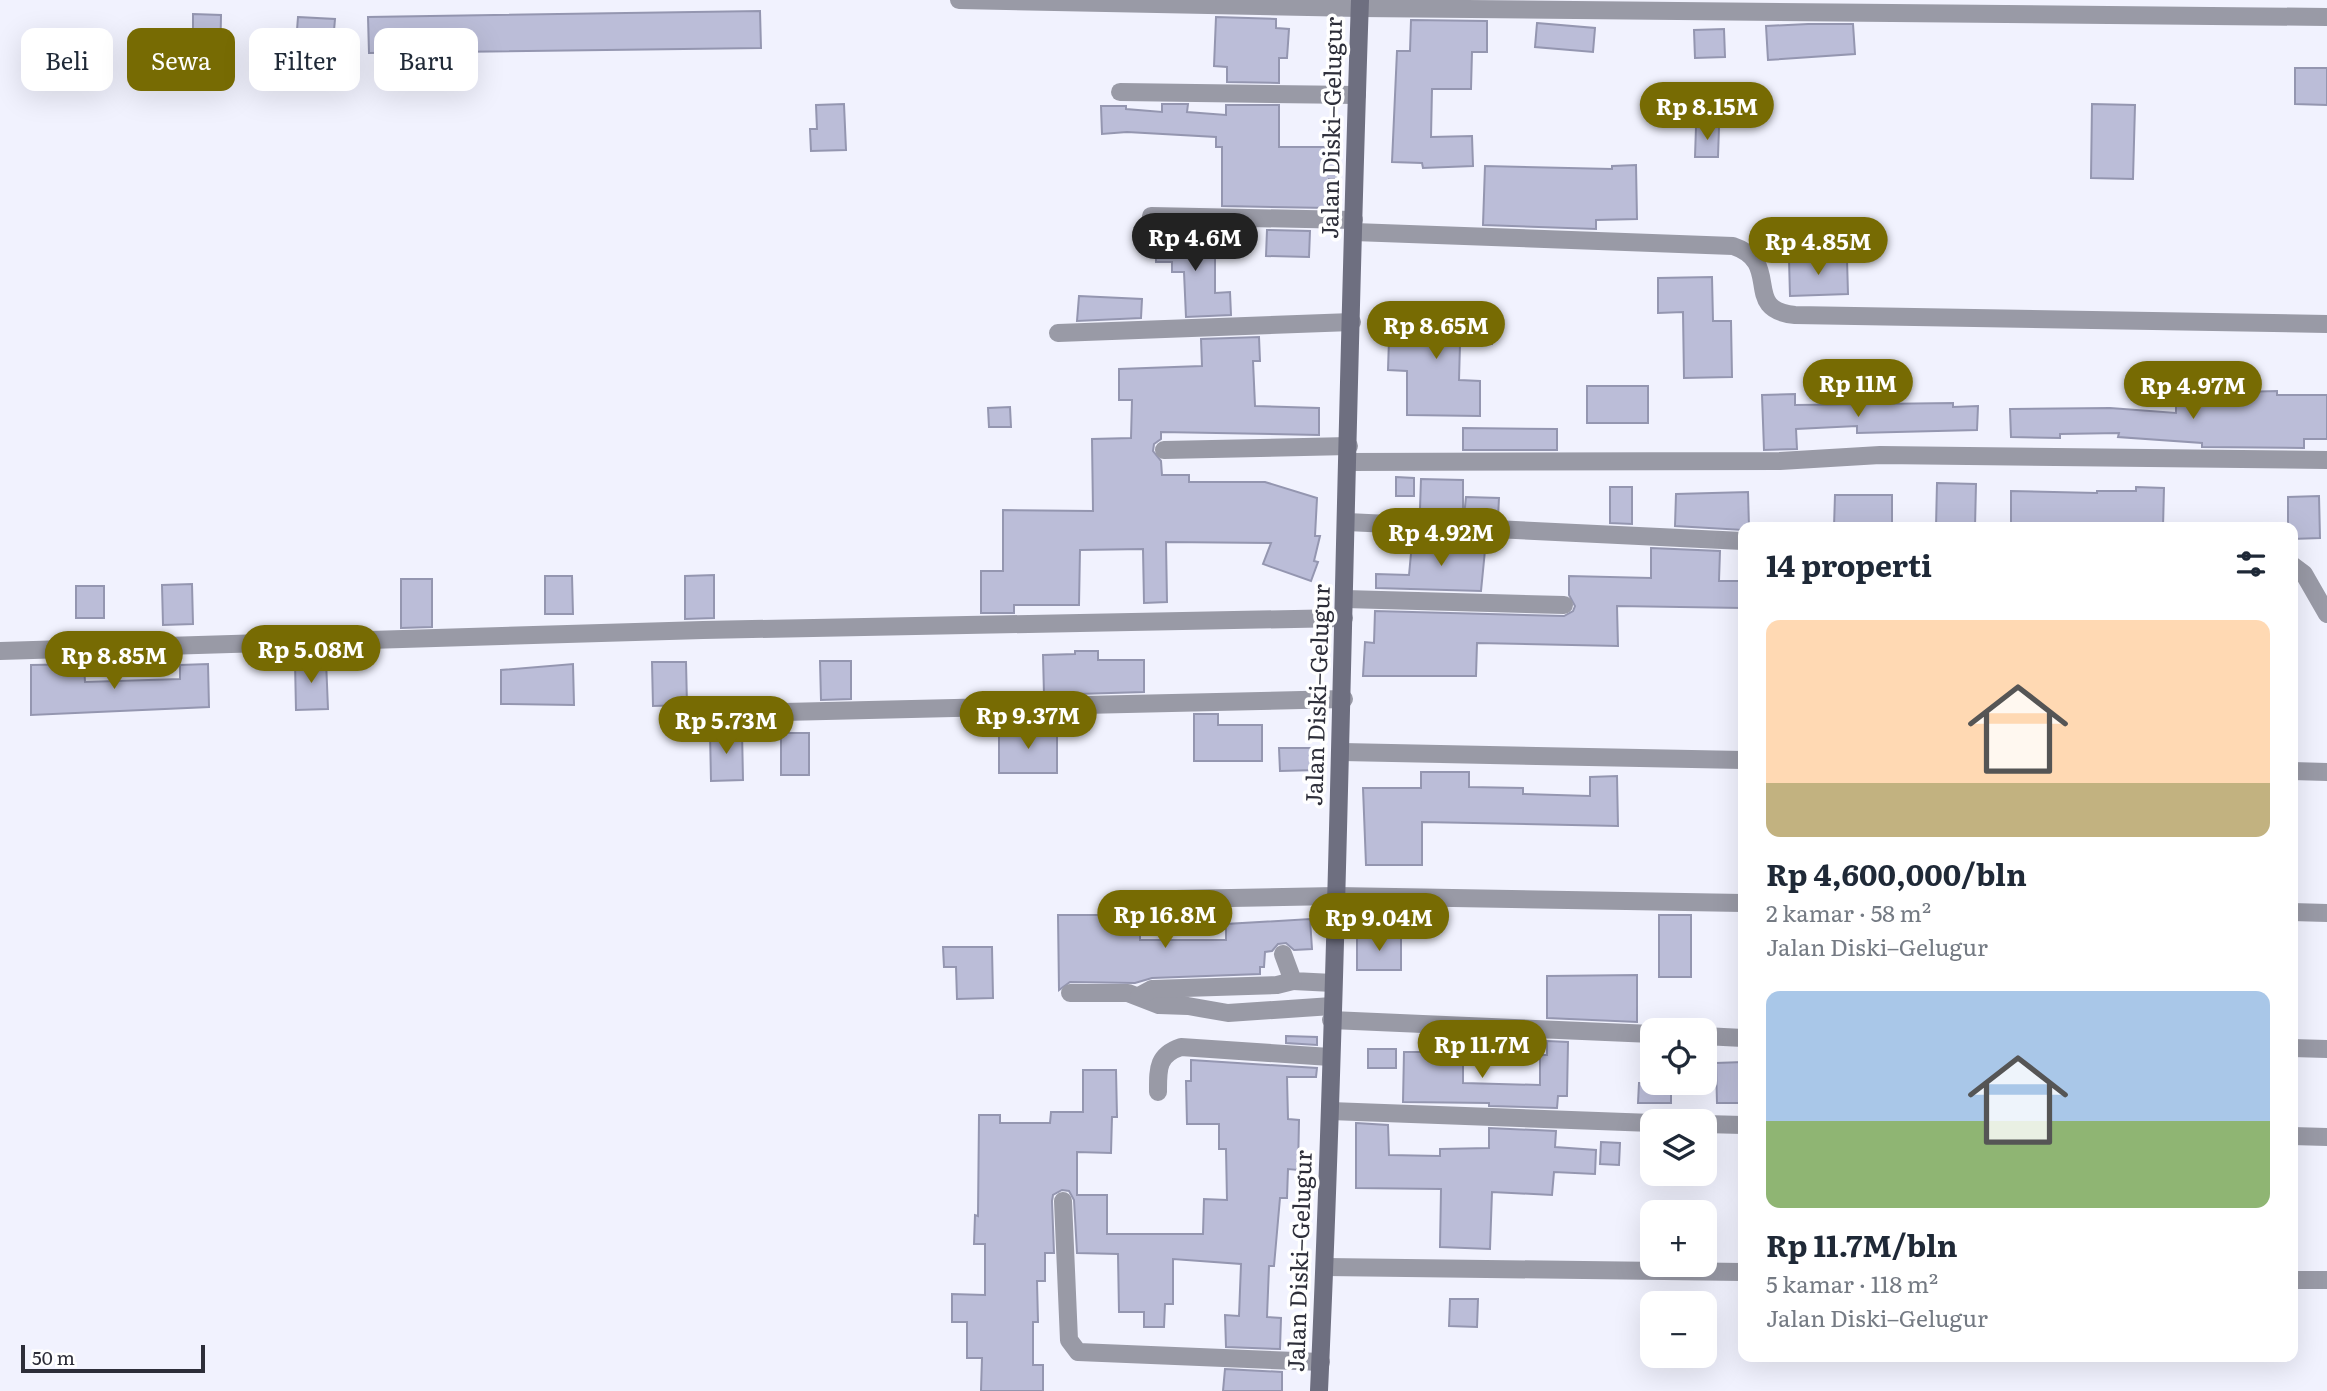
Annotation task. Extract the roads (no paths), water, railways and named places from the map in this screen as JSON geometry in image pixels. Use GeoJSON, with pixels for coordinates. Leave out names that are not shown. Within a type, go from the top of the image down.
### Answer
{"type":"FeatureCollection","features":[{"type":"Feature","properties":{"kind":"main road","name":"Jalan Diski–Gelugur"},"geometry":{"type":"LineString","coordinates":[[1319,1391],[1326,1267],[1330,1057],[1344,699],[1359,4]]}},
{"type":"Feature","properties":{"kind":"street"},"geometry":{"type":"LineString","coordinates":[[959,0],[2327,17]]}},
{"type":"Feature","properties":{"kind":"street"},"geometry":{"type":"LineString","coordinates":[[1120,92],[1357,95]]}},
{"type":"Feature","properties":{"kind":"street"},"geometry":{"type":"LineString","coordinates":[[1151,216],[1733,246],[1749,251],[1758,264],[1769,307],[1779,314],[1795,316],[2327,324]]}},
{"type":"Feature","properties":{"kind":"street"},"geometry":{"type":"LineString","coordinates":[[1058,332],[1352,322]]}},
{"type":"Feature","properties":{"kind":"street"},"geometry":{"type":"LineString","coordinates":[[1164,450],[1780,461],[1880,455],[2327,460]]}},
{"type":"Feature","properties":{"kind":"street"},"geometry":{"type":"LineString","coordinates":[[1348,522],[1738,541]]}},
{"type":"Feature","properties":{"kind":"street"},"geometry":{"type":"LineString","coordinates":[[2298,570],[2304,574],[2327,614]]}},
{"type":"Feature","properties":{"kind":"street"},"geometry":{"type":"LineString","coordinates":[[1345,599],[1564,606]]}},
{"type":"Feature","properties":{"kind":"street"},"geometry":{"type":"LineString","coordinates":[[0,651],[703,630],[1344,618]]}},
{"type":"Feature","properties":{"kind":"street"},"geometry":{"type":"LineString","coordinates":[[737,713],[1344,699]]}},
{"type":"Feature","properties":{"kind":"street"},"geometry":{"type":"LineString","coordinates":[[1342,752],[1738,760]]}},
{"type":"Feature","properties":{"kind":"street"},"geometry":{"type":"LineString","coordinates":[[2298,771],[2327,772]]}},
{"type":"Feature","properties":{"kind":"street"},"geometry":{"type":"LineString","coordinates":[[1121,900],[1336,896],[1738,903]]}},
{"type":"Feature","properties":{"kind":"street"},"geometry":{"type":"LineString","coordinates":[[2298,912],[2327,913]]}},
{"type":"Feature","properties":{"kind":"street"},"geometry":{"type":"LineString","coordinates":[[1283,954],[1297,982],[1305,1008]]}},
{"type":"Feature","properties":{"kind":"street"},"geometry":{"type":"LineString","coordinates":[[1139,996],[1145,990],[1161,988],[1333,983]]}},
{"type":"Feature","properties":{"kind":"street"},"geometry":{"type":"LineString","coordinates":[[1070,993],[1139,996],[1159,1005],[1188,1006],[1228,1013],[1305,1008],[1332,1013],[1640,1033]]}},
{"type":"Feature","properties":{"kind":"street"},"geometry":{"type":"LineString","coordinates":[[1717,1037],[1738,1038]]}},
{"type":"Feature","properties":{"kind":"street"},"geometry":{"type":"LineString","coordinates":[[1158,1092],[1158,1066],[1163,1057],[1181,1047],[1330,1057]]}},
{"type":"Feature","properties":{"kind":"street"},"geometry":{"type":"LineString","coordinates":[[2298,1048],[2327,1049]]}},
{"type":"Feature","properties":{"kind":"street"},"geometry":{"type":"LineString","coordinates":[[1330,1111],[1640,1123]]}},
{"type":"Feature","properties":{"kind":"street"},"geometry":{"type":"LineString","coordinates":[[1717,1124],[1738,1125]]}},
{"type":"Feature","properties":{"kind":"street"},"geometry":{"type":"LineString","coordinates":[[2298,1136],[2327,1137]]}},
{"type":"Feature","properties":{"kind":"street"},"geometry":{"type":"LineString","coordinates":[[1063,1201],[1069,1340],[1078,1352],[1321,1362]]}},
{"type":"Feature","properties":{"kind":"street"},"geometry":{"type":"LineString","coordinates":[[1326,1267],[1738,1272]]}},
{"type":"Feature","properties":{"kind":"street"},"geometry":{"type":"LineString","coordinates":[[2298,1280],[2327,1280]]}}]}
